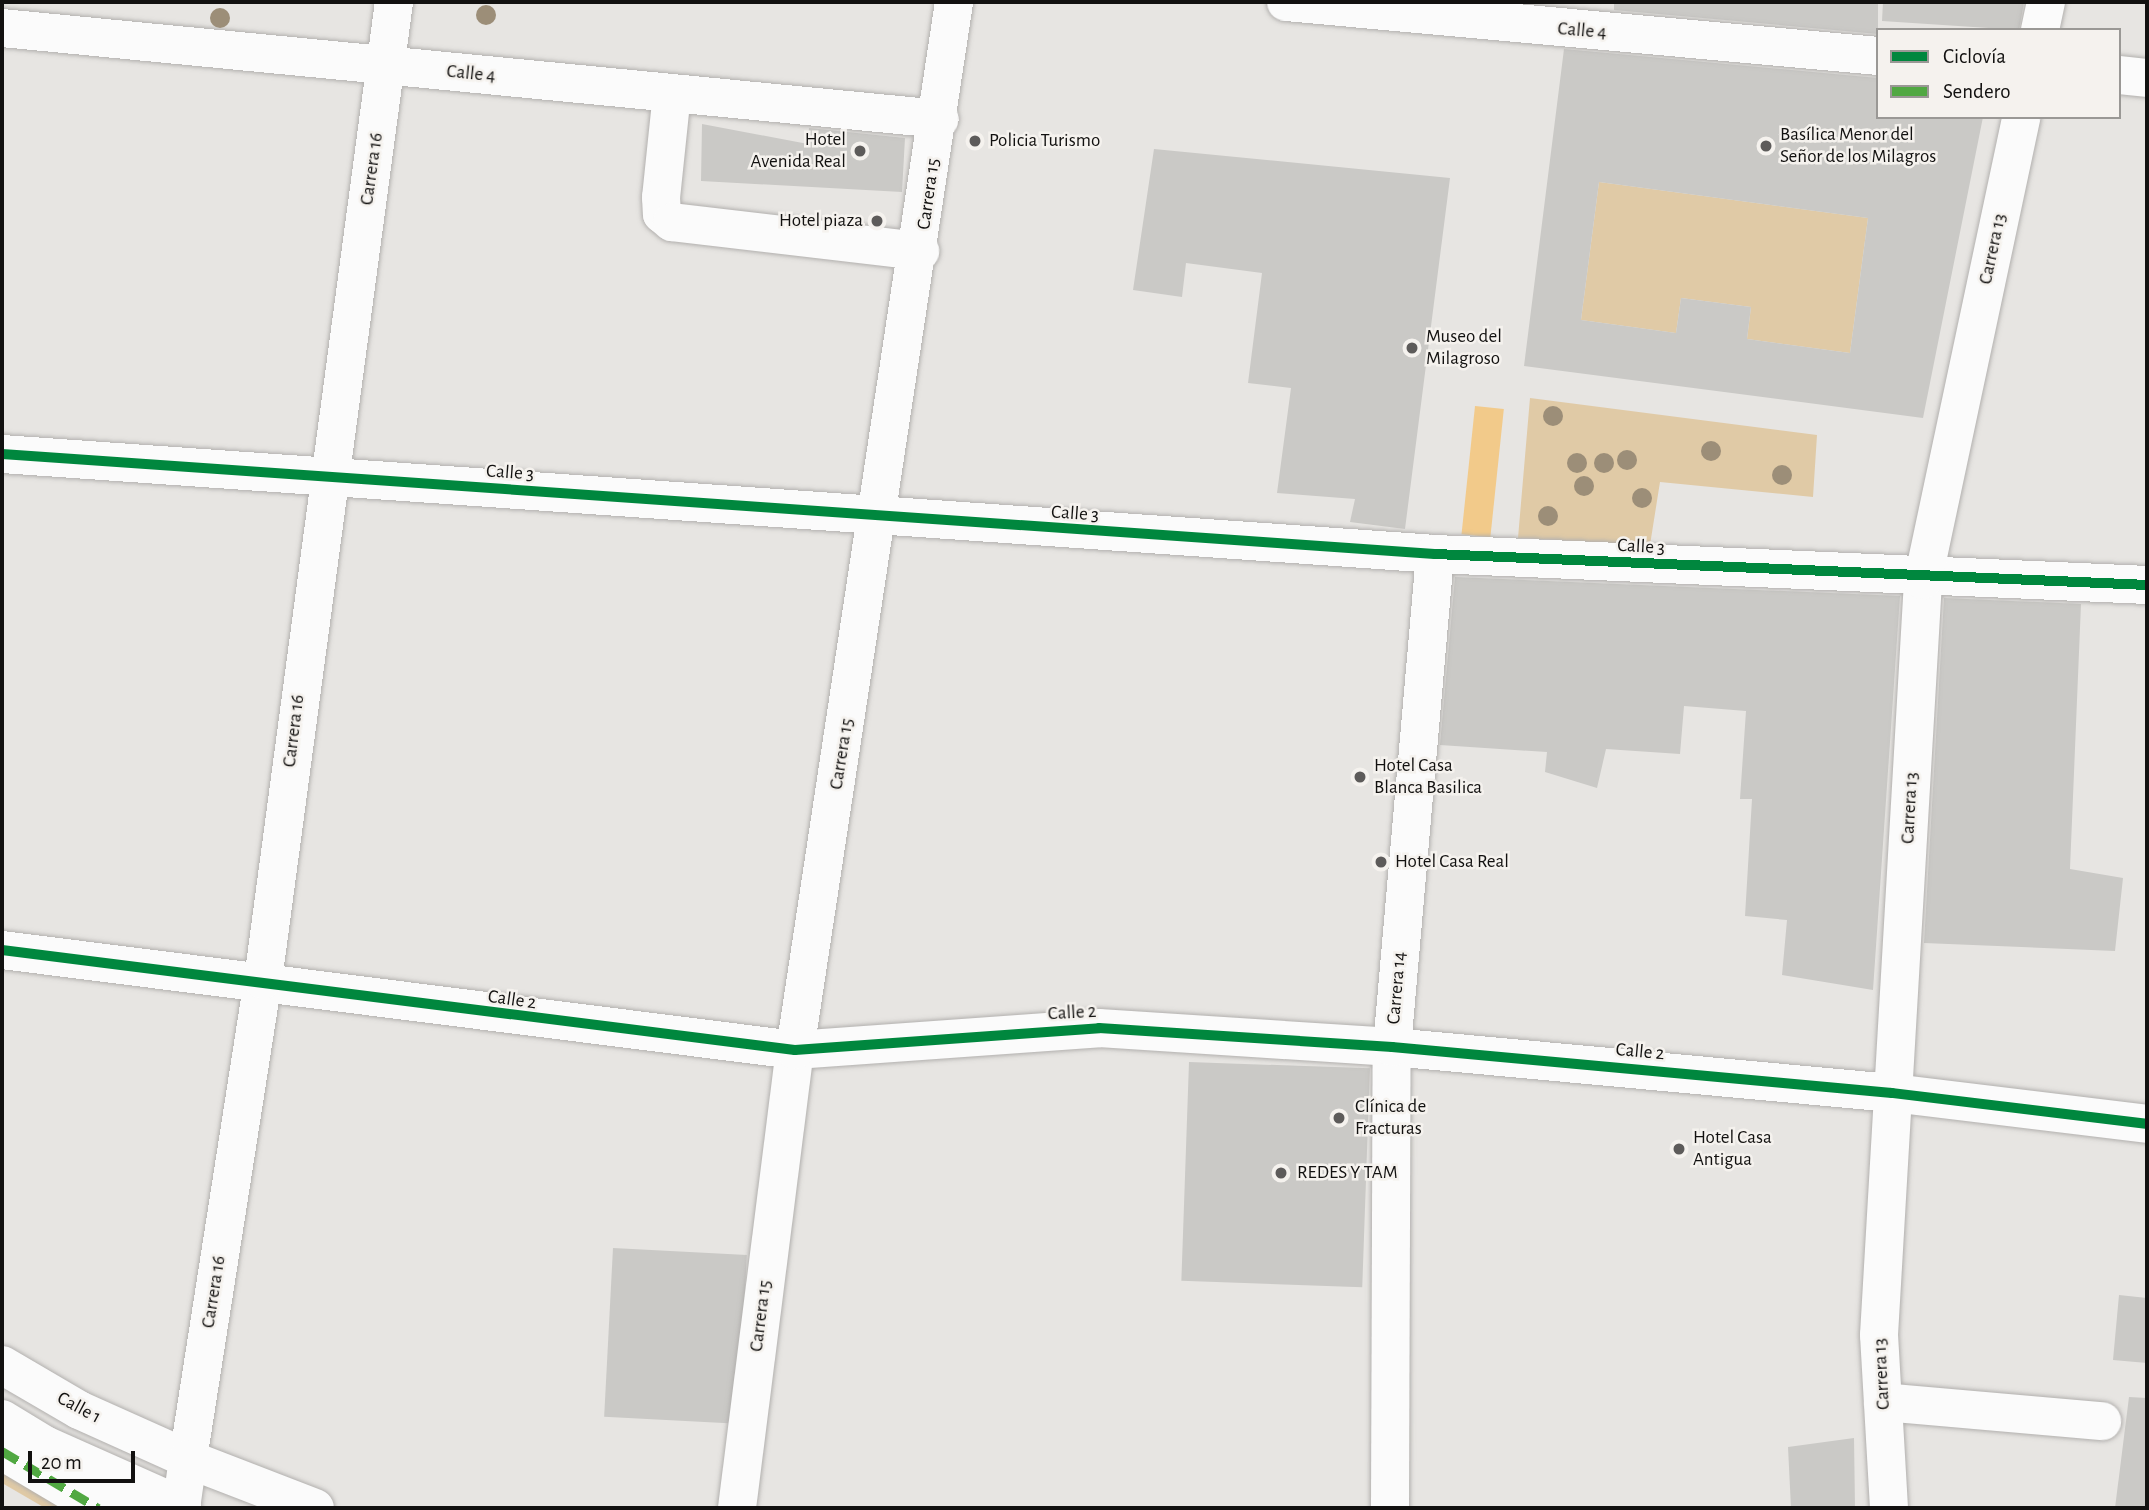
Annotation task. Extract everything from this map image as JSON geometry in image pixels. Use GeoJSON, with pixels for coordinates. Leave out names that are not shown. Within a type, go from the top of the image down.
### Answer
{"type":"FeatureCollection","features":[{"type":"Feature","properties":{"kind":"street","name":"Carrera 16"},"geometry":{"type":"LineString","coordinates":[[184,1507],[188,1459],[263,980],[326,477],[394,2]]}},
{"type":"Feature","properties":{"kind":"street","name":"Carrera 15"},"geometry":{"type":"LineString","coordinates":[[737,1508],[795,1050],[920,251],[954,2]]}},
{"type":"Feature","properties":{"kind":"street","name":"Calle 4"},"geometry":{"type":"LineString","coordinates":[[1286,2],[1508,13],[1876,56]]}},
{"type":"Feature","properties":{"kind":"street"},"geometry":{"type":"LineString","coordinates":[[2040,28],[2046,2]]}},
{"type":"Feature","properties":{"kind":"street","name":"Calle 4"},"geometry":{"type":"LineString","coordinates":[[2,28],[940,119]]}},
{"type":"Feature","properties":{"kind":"street"},"geometry":{"type":"LineString","coordinates":[[2121,75],[2147,78]]}},
{"type":"Feature","properties":{"kind":"street"},"geometry":{"type":"LineString","coordinates":[[672,93],[661,197],[663,214],[672,222],[920,251]]}},
{"type":"Feature","properties":{"kind":"street","name":"Carrera 13"},"geometry":{"type":"LineString","coordinates":[[1889,1508],[1879,1335],[1923,580],[2021,119]]}},
{"type":"Feature","properties":{"kind":"street","name":"Calle 3"},"geometry":{"type":"LineString","coordinates":[[2,454],[879,519],[1435,554],[1923,580],[2147,585]]}},
{"type":"Feature","properties":{"kind":"street","name":"Carrera 14"},"geometry":{"type":"LineString","coordinates":[[1390,1508],[1392,1047],[1435,554]]}},
{"type":"Feature","properties":{"kind":"street","name":"Calle 2"},"geometry":{"type":"LineString","coordinates":[[2,950],[263,980],[560,1024],[795,1050],[1099,1028],[1392,1047],[1892,1093],[2147,1124]]}},
{"type":"Feature","properties":{"kind":"street","name":"Calle 1"},"geometry":{"type":"LineString","coordinates":[[2,1365],[79,1410],[188,1459],[315,1508]]}},
{"type":"Feature","properties":{"kind":"street"},"geometry":{"type":"LineString","coordinates":[[1883,1402],[2102,1421]]}},
{"type":"Feature","properties":{"kind":"street"},"geometry":{"type":"LineString","coordinates":[[2,1419],[126,1508]]}},
{"type":"Feature","properties":{"kind":"street"},"geometry":{"type":"LineString","coordinates":[[2,1451],[101,1490],[184,1507]]}},
{"type":"Feature","properties":{"kind":"shaded area"},"geometry":{"type":"Polygon","coordinates":[[[1599,182],[1868,218],[1850,353],[1747,339],[1751,307],[1681,298],[1676,333],[1581,320],[1599,182]]]}},
{"type":"Feature","properties":{"kind":"shaded area"},"geometry":{"type":"Polygon","coordinates":[[[1530,398],[1817,435],[1813,497],[1660,482],[1650,545],[1518,538],[1530,398]]]}},
{"type":"Feature","properties":{"kind":"shaded area"},"geometry":{"type":"Polygon","coordinates":[[[1475,406],[1504,409],[1490,537],[1462,534],[1475,406]]]}},
{"type":"Feature","properties":{"kind":"shaded area"},"geometry":{"type":"Polygon","coordinates":[[[2,1444],[96,1508],[45,1508],[2,1483],[2,1444]]]}},
{"type":"Feature","properties":{"kind":"building"},"geometry":{"type":"Polygon","coordinates":[[[1614,2],[1878,2],[1878,28],[1876,34],[1614,10],[1614,2]]]}},
{"type":"Feature","properties":{"kind":"building"},"geometry":{"type":"Polygon","coordinates":[[[1883,2],[2024,2],[2019,28],[1882,21],[1883,2]]]}},
{"type":"Feature","properties":{"kind":"building"},"geometry":{"type":"Polygon","coordinates":[[[1564,49],[1876,78],[1876,119],[1983,119],[1923,418],[1524,366],[1564,49]],[[1599,182],[1581,320],[1676,333],[1681,298],[1751,307],[1747,339],[1850,353],[1868,218],[1599,182]]]}},
{"type":"Feature","properties":{"kind":"building"},"geometry":{"type":"Polygon","coordinates":[[[702,124],[808,144],[809,128],[905,138],[902,192],[701,181],[702,124]]]}},
{"type":"Feature","properties":{"kind":"building"},"geometry":{"type":"Polygon","coordinates":[[[1154,149],[1450,178],[1405,529],[1350,522],[1355,499],[1277,493],[1291,388],[1248,383],[1262,273],[1186,263],[1182,297],[1133,290],[1154,149]]]}},
{"type":"Feature","properties":{"kind":"building"},"geometry":{"type":"Polygon","coordinates":[[[1455,577],[1900,596],[1873,990],[1782,975],[1787,920],[1745,916],[1752,799],[1740,799],[1746,711],[1684,706],[1680,754],[1606,749],[1597,788],[1545,772],[1547,752],[1440,745],[1455,577]]]}},
{"type":"Feature","properties":{"kind":"building"},"geometry":{"type":"Polygon","coordinates":[[[1944,598],[2081,604],[2070,869],[2123,878],[2115,951],[1924,943],[1944,598]]]}},
{"type":"Feature","properties":{"kind":"building","name":"REDES Y TAM"},"geometry":{"type":"Polygon","coordinates":[[[1189,1062],[1370,1068],[1362,1287],[1181,1281],[1189,1062]]]}},
{"type":"Feature","properties":{"kind":"building"},"geometry":{"type":"Polygon","coordinates":[[[613,1248],[747,1255],[738,1424],[604,1417],[613,1248]]]}},
{"type":"Feature","properties":{"kind":"building"},"geometry":{"type":"Polygon","coordinates":[[[2119,1295],[2147,1298],[2147,1363],[2113,1360],[2119,1295]]]}},
{"type":"Feature","properties":{"kind":"building"},"geometry":{"type":"Polygon","coordinates":[[[2129,1397],[2147,1398],[2147,1508],[2115,1508],[2129,1397]]]}},
{"type":"Feature","properties":{"kind":"building"},"geometry":{"type":"Polygon","coordinates":[[[1854,1438],[1855,1508],[1791,1508],[1788,1447],[1854,1438]]]}},
{"type":"Feature","properties":{"kind":"marked path"},"geometry":{"type":"LineString","coordinates":[[2,1451],[98,1508]]}},
{"type":"Feature","properties":{"kind":"cycle path"},"geometry":{"type":"LineString","coordinates":[[2,454],[1435,554],[2147,585]]}},
{"type":"Feature","properties":{"kind":"cycle path"},"geometry":{"type":"LineString","coordinates":[[2,950],[795,1050],[1099,1028],[1392,1047],[1892,1093],[2147,1124]]}},
{"type":"Feature","properties":{"kind":"place","name":"Policia Turismo"},"geometry":{"type":"Point","coordinates":[975,141]}},
{"type":"Feature","properties":{"kind":"place","name":"Basílica Menor del Señor de los Milagros"},"geometry":{"type":"Point","coordinates":[1766,146]}},
{"type":"Feature","properties":{"kind":"place","name":"Hotel Avenida Real"},"geometry":{"type":"Point","coordinates":[860,151]}},
{"type":"Feature","properties":{"kind":"place","name":"Hotel piaza"},"geometry":{"type":"Point","coordinates":[877,221]}},
{"type":"Feature","properties":{"kind":"place","name":"Museo del Milagroso"},"geometry":{"type":"Point","coordinates":[1412,348]}},
{"type":"Feature","properties":{"kind":"place","name":"Hotel Casa Blanca Basilica"},"geometry":{"type":"Point","coordinates":[1360,777]}},
{"type":"Feature","properties":{"kind":"place","name":"Hotel Casa Real"},"geometry":{"type":"Point","coordinates":[1381,862]}},
{"type":"Feature","properties":{"kind":"place","name":"Clínica de Fracturas"},"geometry":{"type":"Point","coordinates":[1339,1118]}},
{"type":"Feature","properties":{"kind":"place","name":"Hotel Casa Antigua"},"geometry":{"type":"Point","coordinates":[1679,1149]}},
{"type":"Feature","properties":{"kind":"place","name":"REDES Y TAM"},"geometry":{"type":"Point","coordinates":[1281,1173]}}]}
